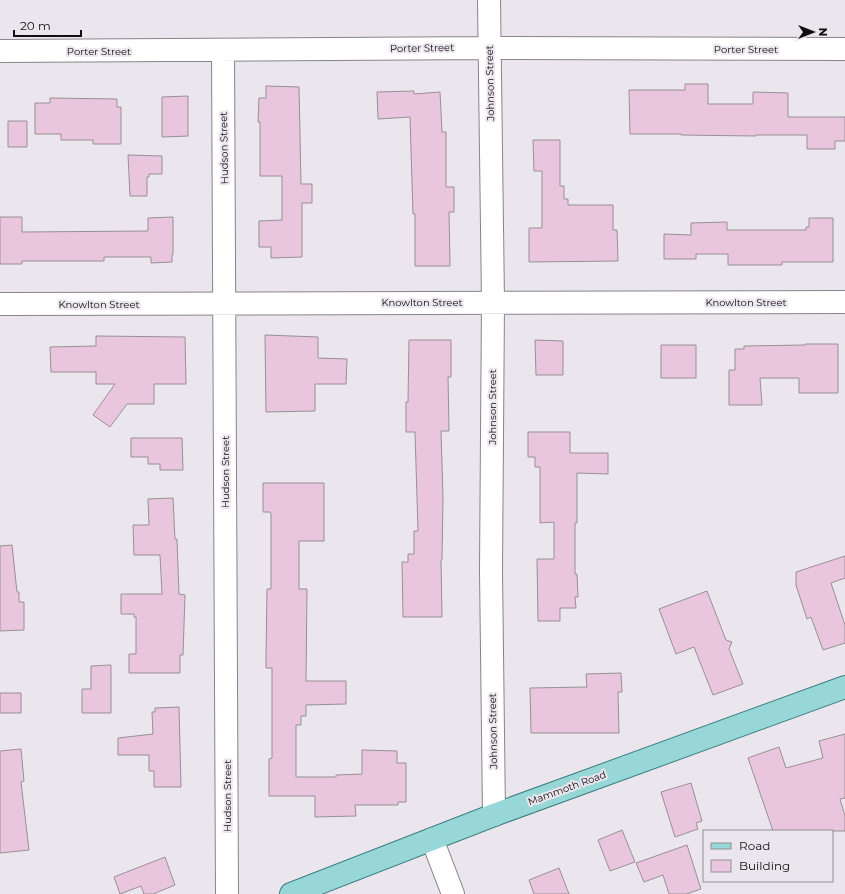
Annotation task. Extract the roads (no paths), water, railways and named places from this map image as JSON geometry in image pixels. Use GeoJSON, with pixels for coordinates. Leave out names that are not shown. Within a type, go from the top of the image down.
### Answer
{"type":"FeatureCollection","features":[{"type":"Feature","properties":{"kind":"main road","name":"Mammoth Road"},"geometry":{"type":"LineString","coordinates":[[291,894],[494,815],[845,686]]}},
{"type":"Feature","properties":{"kind":"street","name":"Johnson Street"},"geometry":{"type":"LineString","coordinates":[[489,0],[493,302],[491,570],[494,815]]}},
{"type":"Feature","properties":{"kind":"street","name":"Porter Street"},"geometry":{"type":"LineString","coordinates":[[0,51],[489,48],[845,49]]}},
{"type":"Feature","properties":{"kind":"street","name":"Hudson Street"},"geometry":{"type":"LineString","coordinates":[[222,50],[226,303],[225,464],[227,894]]}},
{"type":"Feature","properties":{"kind":"street","name":"Knowlton Street"},"geometry":{"type":"LineString","coordinates":[[0,304],[845,302]]}},
{"type":"Feature","properties":{"kind":"street"},"geometry":{"type":"LineString","coordinates":[[432,839],[453,894]]}}]}
